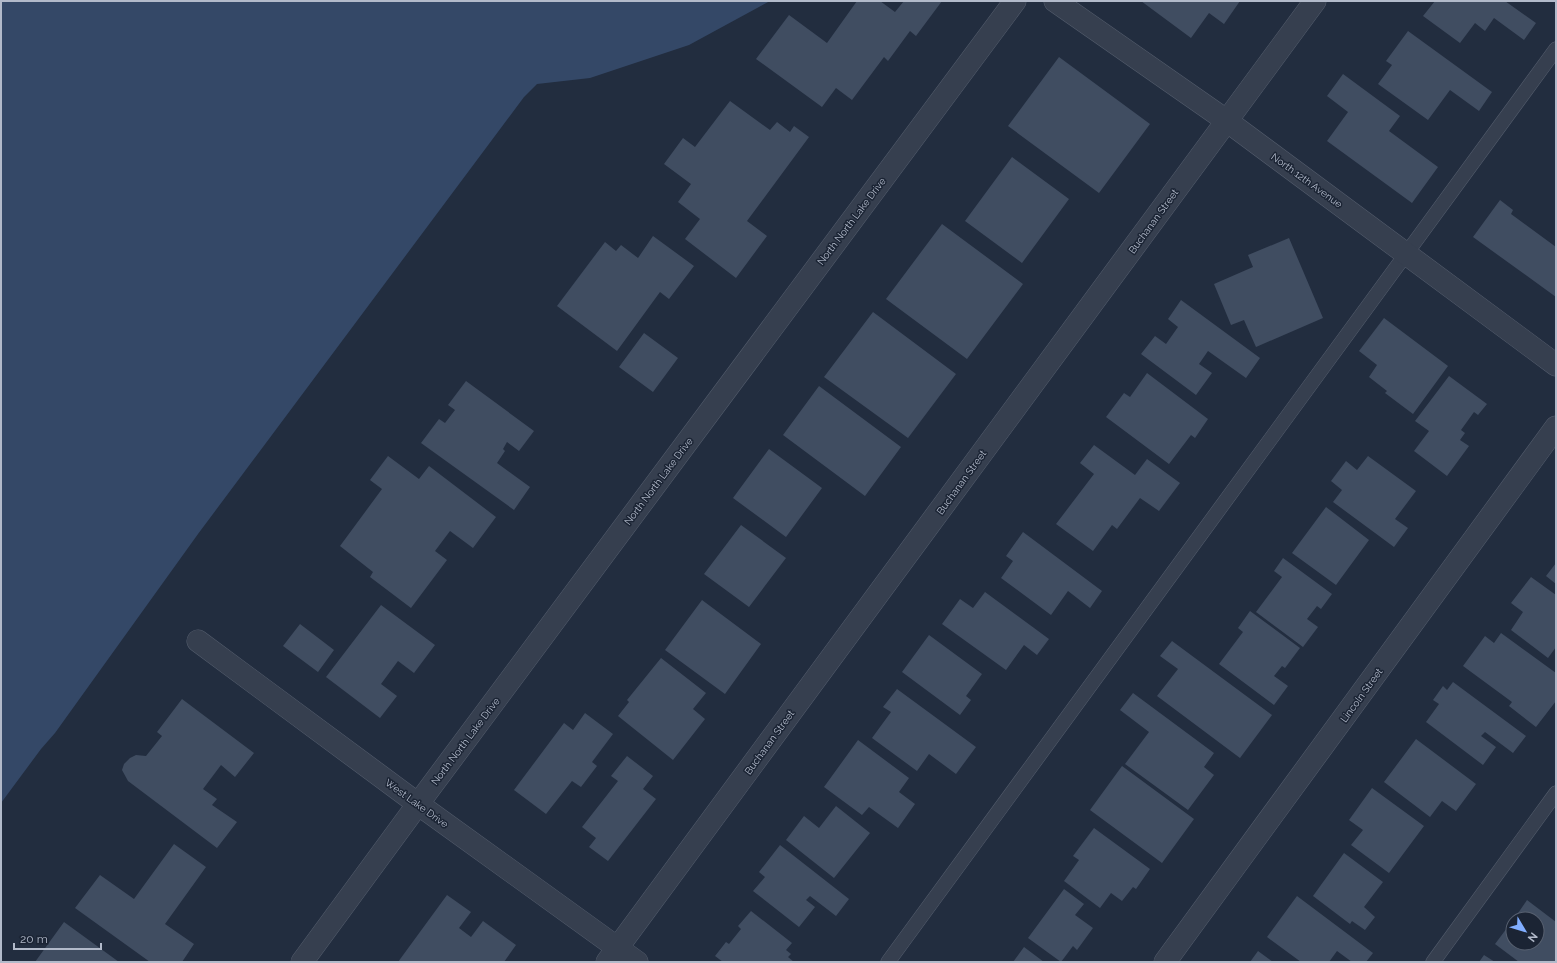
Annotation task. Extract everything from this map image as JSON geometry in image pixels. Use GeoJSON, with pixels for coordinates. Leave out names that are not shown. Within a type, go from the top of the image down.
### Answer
{"type":"FeatureCollection","features":[{"type":"Feature","properties":{"kind":"street","name":"North North Lake Drive"},"geometry":{"type":"LineString","coordinates":[[302,962],[1015,1]]}},
{"type":"Feature","properties":{"kind":"street","name":"North 12th Avenue"},"geometry":{"type":"LineString","coordinates":[[1055,1],[1227,121],[1556,365]]}},
{"type":"Feature","properties":{"kind":"street","name":"Buchanan Street"},"geometry":{"type":"LineString","coordinates":[[613,955],[1315,1]]}},
{"type":"Feature","properties":{"kind":"street","name":"Lincoln Street"},"geometry":{"type":"LineString","coordinates":[[1165,962],[1556,427]]}},
{"type":"Feature","properties":{"kind":"street","name":"West Lake Drive"},"geometry":{"type":"LineString","coordinates":[[198,641],[418,804],[613,955],[637,962]]}},
{"type":"Feature","properties":{"kind":"lane"},"geometry":{"type":"LineString","coordinates":[[888,962],[1556,49]]}},
{"type":"Feature","properties":{"kind":"lane"},"geometry":{"type":"LineString","coordinates":[[1433,962],[1556,793]]}},
{"type":"Feature","properties":{"kind":"water"},"geometry":{"type":"Polygon","coordinates":[[[1,1],[770,1],[689,45],[590,78],[537,84],[524,97],[198,534],[55,733],[41,749],[1,803],[1,1]]]}},
{"type":"Feature","properties":{"kind":"building"},"geometry":{"type":"Polygon","coordinates":[[[857,1],[880,1],[895,12],[904,1],[942,1],[916,36],[910,31],[888,61],[884,57],[852,100],[836,88],[822,107],[756,59],[789,15],[827,43],[857,1]]]}},
{"type":"Feature","properties":{"kind":"building"},"geometry":{"type":"Polygon","coordinates":[[[1141,1],[1240,1],[1224,24],[1209,13],[1191,38],[1141,1]]]}},
{"type":"Feature","properties":{"kind":"building"},"geometry":{"type":"Polygon","coordinates":[[[1435,1],[1505,1],[1536,23],[1524,40],[1494,18],[1485,31],[1475,23],[1460,43],[1423,16],[1435,1]]]}},
{"type":"Feature","properties":{"kind":"building"},"geometry":{"type":"Polygon","coordinates":[[[1408,31],[1492,92],[1479,111],[1450,90],[1428,120],[1378,84],[1392,65],[1386,61],[1408,31]]]}},
{"type":"Feature","properties":{"kind":"building"},"geometry":{"type":"Polygon","coordinates":[[[1059,57],[1150,124],[1099,193],[1008,126],[1059,57]]]}},
{"type":"Feature","properties":{"kind":"building"},"geometry":{"type":"Polygon","coordinates":[[[1343,74],[1400,116],[1389,131],[1438,167],[1412,203],[1327,141],[1348,112],[1327,96],[1343,74]]]}},
{"type":"Feature","properties":{"kind":"building"},"geometry":{"type":"Polygon","coordinates":[[[730,101],[770,130],[777,122],[790,132],[794,126],[809,137],[747,221],[767,236],[736,278],[685,239],[700,219],[678,202],[691,184],[664,164],[683,138],[695,147],[730,101]]]}},
{"type":"Feature","properties":{"kind":"building"},"geometry":{"type":"Polygon","coordinates":[[[1012,157],[1069,199],[1022,263],[965,221],[1012,157]]]}},
{"type":"Feature","properties":{"kind":"building"},"geometry":{"type":"Polygon","coordinates":[[[1500,200],[1513,210],[1511,214],[1556,247],[1556,297],[1473,237],[1500,200]]]}},
{"type":"Feature","properties":{"kind":"building"},"geometry":{"type":"Polygon","coordinates":[[[942,224],[1023,284],[967,359],[886,299],[942,224]]]}},
{"type":"Feature","properties":{"kind":"building"},"geometry":{"type":"Polygon","coordinates":[[[653,236],[694,266],[669,299],[660,292],[617,351],[557,306],[605,242],[616,251],[621,245],[638,258],[653,236]]]}},
{"type":"Feature","properties":{"kind":"building"},"geometry":{"type":"Polygon","coordinates":[[[1289,238],[1323,318],[1256,347],[1244,320],[1231,325],[1214,284],[1253,267],[1248,255],[1289,238]]]}},
{"type":"Feature","properties":{"kind":"building"},"geometry":{"type":"Polygon","coordinates":[[[1181,300],[1260,358],[1246,378],[1208,351],[1199,364],[1212,373],[1196,395],[1141,354],[1155,336],[1166,344],[1178,327],[1168,319],[1181,300]]]}},
{"type":"Feature","properties":{"kind":"building"},"geometry":{"type":"Polygon","coordinates":[[[873,312],[956,374],[908,438],[824,377],[873,312]]]}},
{"type":"Feature","properties":{"kind":"building"},"geometry":{"type":"Polygon","coordinates":[[[1384,318],[1448,366],[1413,414],[1385,393],[1387,391],[1369,377],[1377,365],[1359,351],[1384,318]]]}},
{"type":"Feature","properties":{"kind":"building"},"geometry":{"type":"Polygon","coordinates":[[[644,333],[678,358],[653,392],[619,367],[644,333]]]}},
{"type":"Feature","properties":{"kind":"building"},"geometry":{"type":"Polygon","coordinates":[[[1147,373],[1208,419],[1195,438],[1191,435],[1169,464],[1106,417],[1124,393],[1130,397],[1147,373]]]}},
{"type":"Feature","properties":{"kind":"building"},"geometry":{"type":"Polygon","coordinates":[[[1449,376],[1487,404],[1478,415],[1474,412],[1461,430],[1465,433],[1460,440],[1469,446],[1447,476],[1414,451],[1429,431],[1415,421],[1449,376]]]}},
{"type":"Feature","properties":{"kind":"building"},"geometry":{"type":"Polygon","coordinates":[[[466,381],[534,431],[519,451],[507,442],[503,449],[505,451],[497,463],[530,487],[514,510],[421,443],[439,419],[445,423],[455,410],[448,405],[466,381]]]}},
{"type":"Feature","properties":{"kind":"building"},"geometry":{"type":"Polygon","coordinates":[[[819,386],[901,447],[865,496],[783,435],[819,386]]]}},
{"type":"Feature","properties":{"kind":"building"},"geometry":{"type":"Polygon","coordinates":[[[1094,445],[1135,475],[1147,459],[1180,483],[1159,511],[1140,498],[1117,529],[1112,525],[1093,551],[1056,524],[1094,474],[1080,463],[1094,445]]]}},
{"type":"Feature","properties":{"kind":"building"},"geometry":{"type":"Polygon","coordinates":[[[769,449],[822,488],[786,537],[733,498],[769,449]]]}},
{"type":"Feature","properties":{"kind":"building"},"geometry":{"type":"Polygon","coordinates":[[[388,456],[419,479],[429,466],[496,517],[473,548],[450,531],[435,551],[447,560],[411,608],[370,577],[373,572],[340,546],[382,489],[370,480],[388,456]]]}},
{"type":"Feature","properties":{"kind":"building"},"geometry":{"type":"Polygon","coordinates":[[[1368,456],[1416,491],[1395,519],[1408,528],[1394,547],[1333,502],[1342,490],[1331,481],[1346,461],[1357,470],[1368,456]]]}},
{"type":"Feature","properties":{"kind":"building"},"geometry":{"type":"Polygon","coordinates":[[[1326,507],[1369,540],[1336,585],[1292,553],[1326,507]]]}},
{"type":"Feature","properties":{"kind":"building"},"geometry":{"type":"Polygon","coordinates":[[[741,525],[786,558],[749,607],[704,574],[741,525]]]}},
{"type":"Feature","properties":{"kind":"building"},"geometry":{"type":"Polygon","coordinates":[[[1023,532],[1102,591],[1090,608],[1068,591],[1051,615],[1001,578],[1013,561],[1006,556],[1023,532]]]}},
{"type":"Feature","properties":{"kind":"building"},"geometry":{"type":"Polygon","coordinates":[[[1283,558],[1332,594],[1321,609],[1317,606],[1307,619],[1318,627],[1303,647],[1256,612],[1282,577],[1274,571],[1283,558]]]}},
{"type":"Feature","properties":{"kind":"building"},"geometry":{"type":"Polygon","coordinates":[[[1556,563],[1556,584],[1546,576],[1556,563]]]}},
{"type":"Feature","properties":{"kind":"building"},"geometry":{"type":"Polygon","coordinates":[[[1531,577],[1556,595],[1556,647],[1548,658],[1511,630],[1523,612],[1511,603],[1531,577]]]}},
{"type":"Feature","properties":{"kind":"building"},"geometry":{"type":"Polygon","coordinates":[[[985,592],[1049,639],[1037,655],[1024,645],[1006,670],[942,624],[960,599],[973,608],[985,592]]]}},
{"type":"Feature","properties":{"kind":"building"},"geometry":{"type":"Polygon","coordinates":[[[702,600],[761,644],[725,694],[665,650],[702,600]]]}},
{"type":"Feature","properties":{"kind":"building"},"geometry":{"type":"Polygon","coordinates":[[[381,605],[435,645],[414,673],[398,661],[381,684],[397,696],[380,718],[326,677],[381,605]]]}},
{"type":"Feature","properties":{"kind":"building"},"geometry":{"type":"Polygon","coordinates":[[[1250,611],[1300,648],[1285,668],[1282,666],[1274,676],[1288,686],[1274,705],[1219,664],[1243,632],[1238,628],[1250,611]]]}},
{"type":"Feature","properties":{"kind":"building"},"geometry":{"type":"Polygon","coordinates":[[[300,624],[334,650],[318,672],[283,646],[300,624]]]}},
{"type":"Feature","properties":{"kind":"building"},"geometry":{"type":"Polygon","coordinates":[[[1501,633],[1556,673],[1556,701],[1536,727],[1509,706],[1512,702],[1463,666],[1485,636],[1494,643],[1501,633]]]}},
{"type":"Feature","properties":{"kind":"building"},"geometry":{"type":"Polygon","coordinates":[[[929,635],[982,674],[966,696],[971,700],[960,715],[902,672],[929,635]]]}},
{"type":"Feature","properties":{"kind":"building"},"geometry":{"type":"Polygon","coordinates":[[[1172,641],[1272,715],[1240,758],[1157,696],[1178,669],[1160,656],[1172,641]]]}},
{"type":"Feature","properties":{"kind":"building"},"geometry":{"type":"Polygon","coordinates":[[[661,658],[706,693],[693,709],[705,719],[673,760],[618,716],[629,702],[627,700],[661,658]]]}},
{"type":"Feature","properties":{"kind":"building"},"geometry":{"type":"Polygon","coordinates":[[[1453,682],[1526,736],[1513,753],[1485,732],[1481,736],[1496,747],[1483,765],[1426,722],[1439,704],[1433,700],[1443,686],[1447,690],[1453,682]]]}},
{"type":"Feature","properties":{"kind":"building"},"geometry":{"type":"Polygon","coordinates":[[[897,689],[976,747],[956,774],[929,754],[917,771],[872,738],[891,712],[883,707],[897,689]]]}},
{"type":"Feature","properties":{"kind":"building"},"geometry":{"type":"Polygon","coordinates":[[[1133,693],[1214,753],[1204,767],[1214,775],[1188,810],[1125,764],[1149,732],[1120,710],[1133,693]]]}},
{"type":"Feature","properties":{"kind":"building"},"geometry":{"type":"Polygon","coordinates":[[[182,699],[254,753],[235,777],[221,765],[203,789],[217,799],[212,805],[237,822],[217,848],[128,781],[122,770],[124,764],[130,758],[136,755],[146,756],[162,736],[157,732],[182,699]]]}},
{"type":"Feature","properties":{"kind":"building"},"geometry":{"type":"Polygon","coordinates":[[[585,713],[613,734],[592,762],[597,766],[581,787],[572,781],[546,814],[514,790],[564,723],[573,730],[585,713]]]}},
{"type":"Feature","properties":{"kind":"building"},"geometry":{"type":"Polygon","coordinates":[[[1416,739],[1476,784],[1456,811],[1442,801],[1430,817],[1384,782],[1416,739]]]}},
{"type":"Feature","properties":{"kind":"building"},"geometry":{"type":"Polygon","coordinates":[[[858,740],[909,778],[899,792],[915,804],[898,828],[869,807],[862,815],[824,787],[858,740]]]}},
{"type":"Feature","properties":{"kind":"building"},"geometry":{"type":"Polygon","coordinates":[[[627,756],[653,776],[643,789],[656,799],[608,861],[589,847],[596,838],[582,827],[618,781],[611,776],[627,756]]]}},
{"type":"Feature","properties":{"kind":"building"},"geometry":{"type":"Polygon","coordinates":[[[1122,766],[1194,819],[1162,863],[1090,810],[1122,766]]]}},
{"type":"Feature","properties":{"kind":"building"},"geometry":{"type":"Polygon","coordinates":[[[1372,788],[1424,826],[1389,873],[1351,845],[1363,830],[1349,820],[1372,788]]]}},
{"type":"Feature","properties":{"kind":"building"},"geometry":{"type":"Polygon","coordinates":[[[836,806],[870,833],[834,878],[786,840],[804,816],[819,828],[836,806]]]}},
{"type":"Feature","properties":{"kind":"building"},"geometry":{"type":"Polygon","coordinates":[[[1094,828],[1150,869],[1136,889],[1133,887],[1122,901],[1111,893],[1100,908],[1064,881],[1079,860],[1073,856],[1094,828]]]}},
{"type":"Feature","properties":{"kind":"building"},"geometry":{"type":"Polygon","coordinates":[[[174,844],[206,867],[165,924],[194,944],[182,962],[150,962],[75,908],[100,875],[134,899],[174,844]]]}},
{"type":"Feature","properties":{"kind":"building"},"geometry":{"type":"Polygon","coordinates":[[[780,845],[849,899],[836,916],[810,896],[806,900],[815,907],[799,927],[753,891],[765,877],[759,872],[780,845]]]}},
{"type":"Feature","properties":{"kind":"building"},"geometry":{"type":"Polygon","coordinates":[[[1344,853],[1383,882],[1364,907],[1375,917],[1365,930],[1352,921],[1350,924],[1313,896],[1344,853]]]}},
{"type":"Feature","properties":{"kind":"building"},"geometry":{"type":"Polygon","coordinates":[[[1064,889],[1084,904],[1075,915],[1093,928],[1077,950],[1073,946],[1061,962],[1028,938],[1064,889]]]}},
{"type":"Feature","properties":{"kind":"building"},"geometry":{"type":"Polygon","coordinates":[[[447,895],[471,912],[459,928],[471,937],[483,921],[516,945],[504,962],[398,962],[447,895]]]}},
{"type":"Feature","properties":{"kind":"building"},"geometry":{"type":"Polygon","coordinates":[[[1297,896],[1373,953],[1366,962],[1352,962],[1337,951],[1329,962],[1301,962],[1267,937],[1297,896]]]}},
{"type":"Feature","properties":{"kind":"building"},"geometry":{"type":"Polygon","coordinates":[[[1527,900],[1542,911],[1519,911],[1527,900]]]}},
{"type":"Feature","properties":{"kind":"building"},"geometry":{"type":"Polygon","coordinates":[[[751,911],[792,943],[786,950],[791,954],[788,957],[794,962],[723,962],[715,956],[726,942],[729,944],[741,929],[738,926],[751,911]]]}},
{"type":"Feature","properties":{"kind":"building"},"geometry":{"type":"Polygon","coordinates":[[[1545,914],[1556,922],[1556,962],[1519,962],[1495,944],[1505,931],[1505,951],[1545,951],[1545,914]]]}},
{"type":"Feature","properties":{"kind":"building"},"geometry":{"type":"Polygon","coordinates":[[[64,922],[119,962],[35,962],[64,922]]]}},
{"type":"Feature","properties":{"kind":"building"},"geometry":{"type":"Polygon","coordinates":[[[1024,947],[1044,962],[1013,962],[1024,947]]]}},
{"type":"Feature","properties":{"kind":"building"},"geometry":{"type":"Polygon","coordinates":[[[1258,951],[1273,962],[1250,962],[1258,951]]]}},
{"type":"Feature","properties":{"kind":"building"},"geometry":{"type":"Polygon","coordinates":[[[1484,955],[1495,962],[1479,962],[1484,955]]]}}]}
